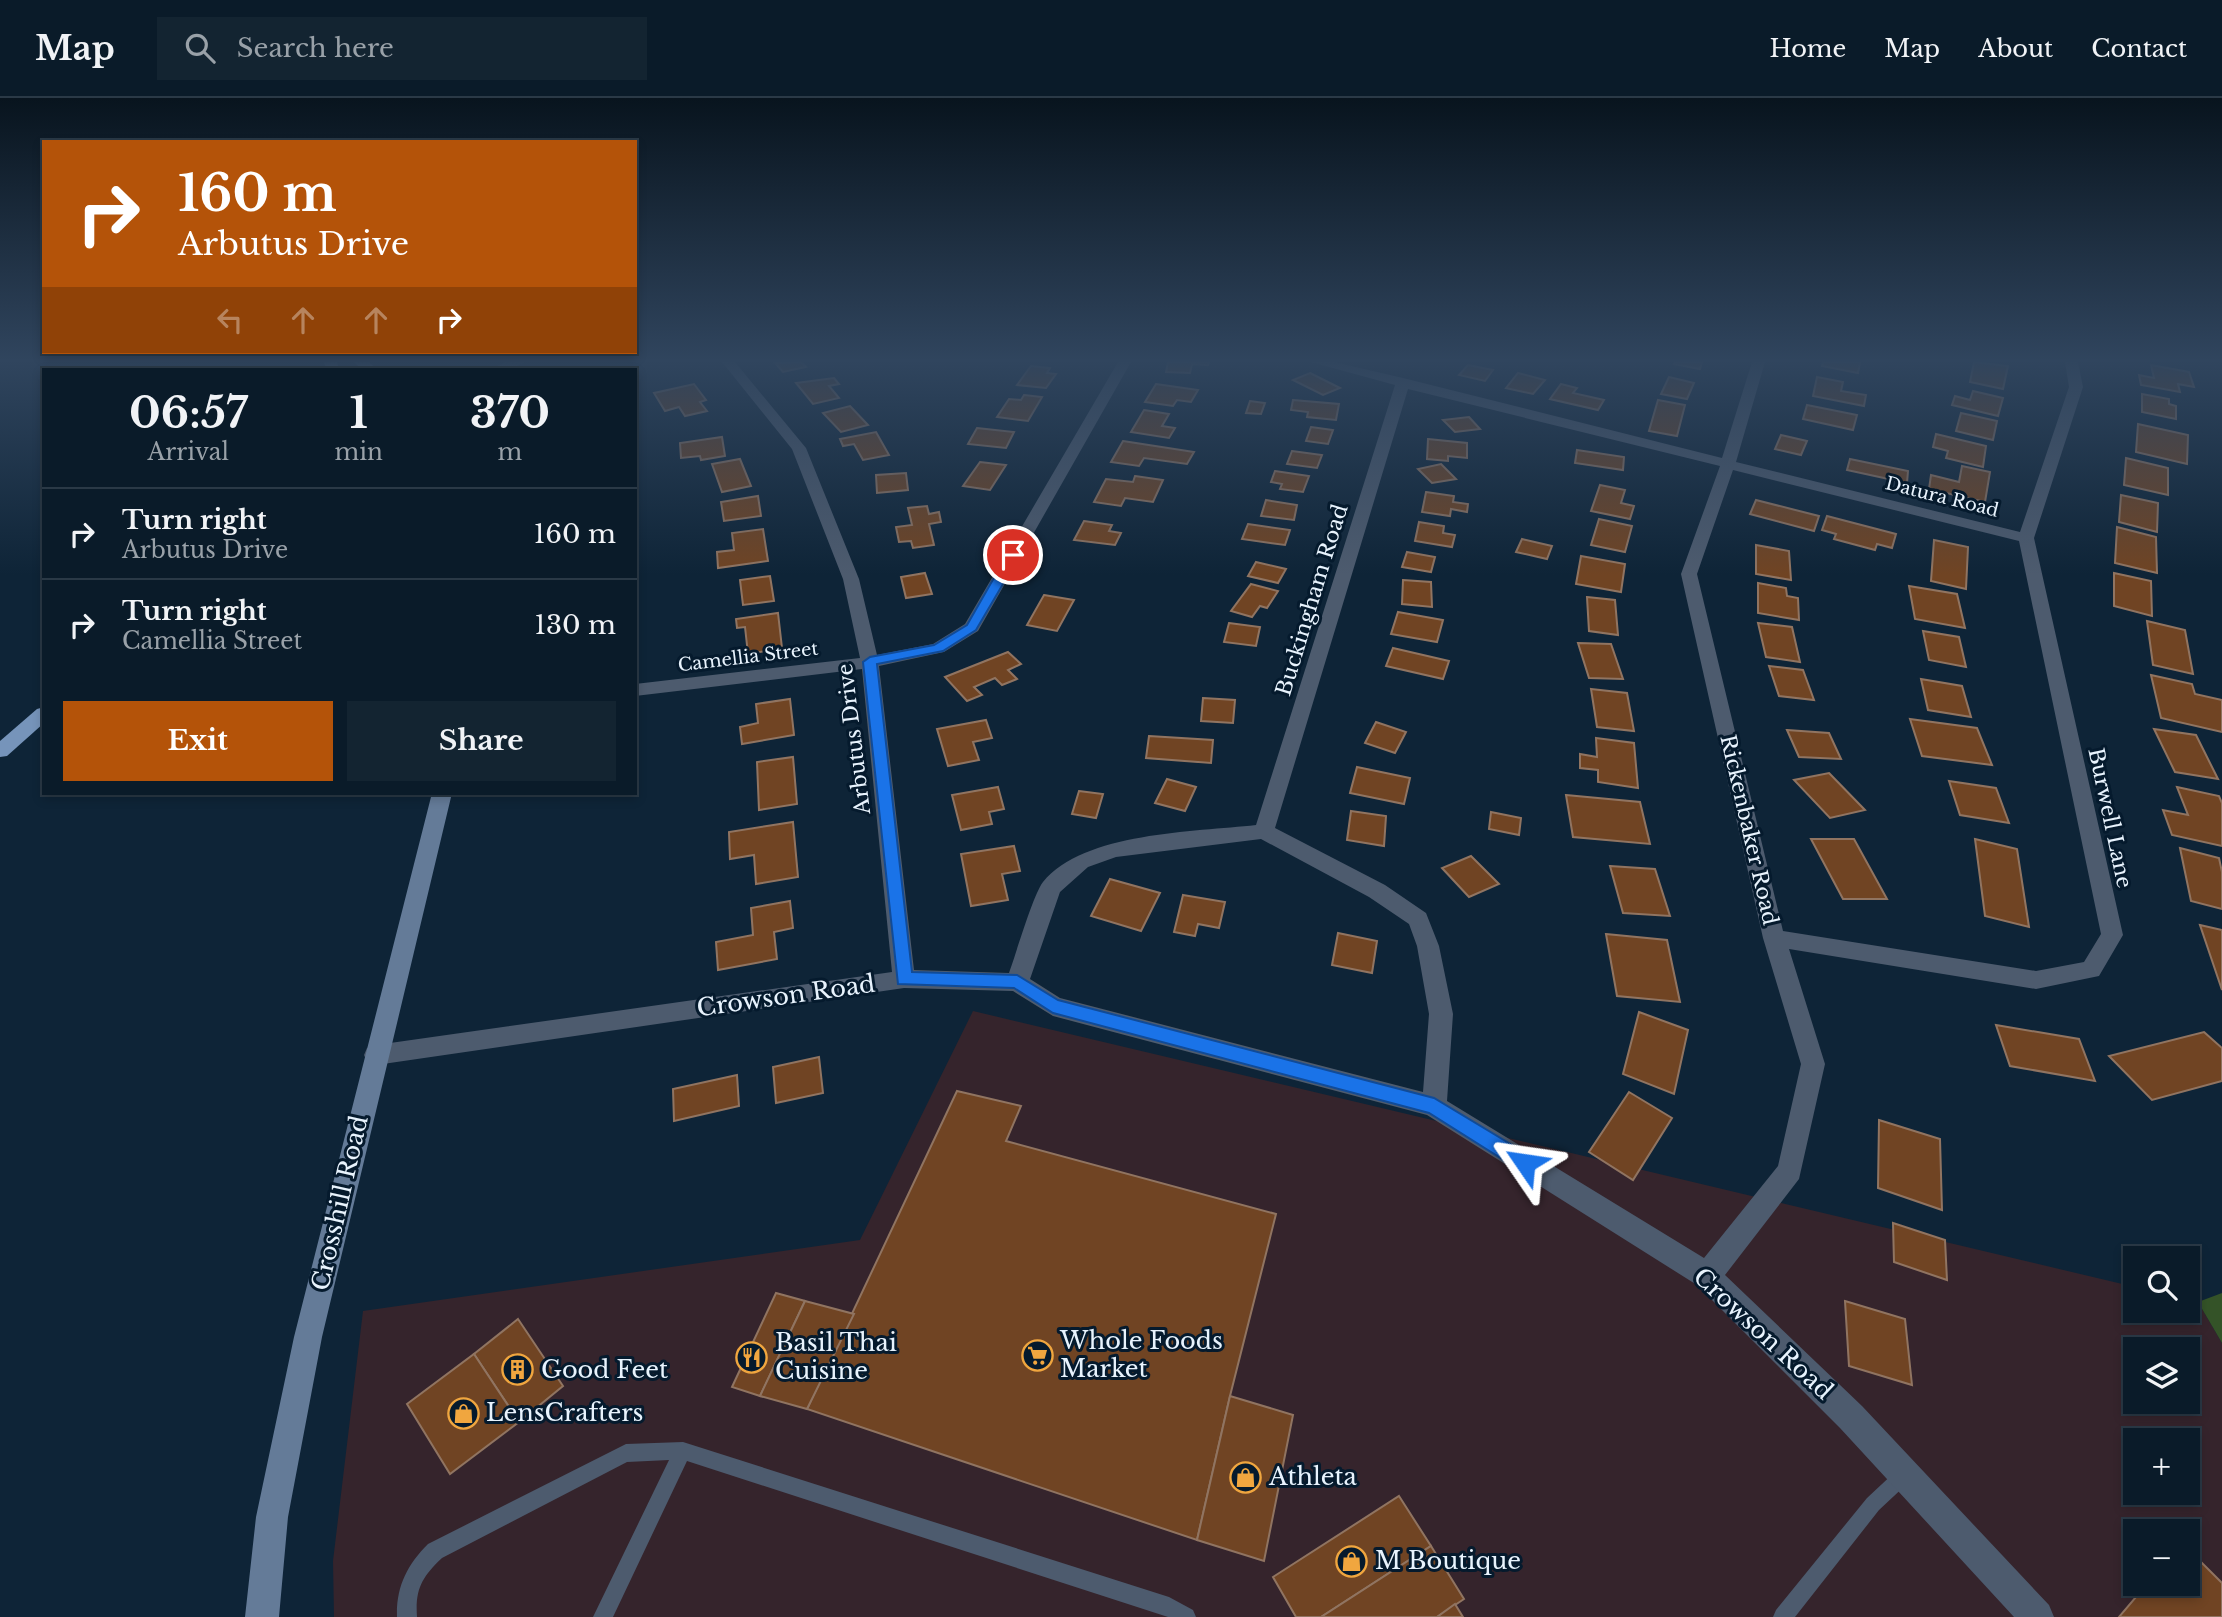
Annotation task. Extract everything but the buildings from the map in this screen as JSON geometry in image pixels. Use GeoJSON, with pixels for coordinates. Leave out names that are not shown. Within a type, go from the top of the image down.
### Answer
{"type":"FeatureCollection","features":[{"type":"Feature","properties":{"kind":"main road"},"geometry":{"type":"LineString","coordinates":[[0,751],[42,715]]}},
{"type":"Feature","properties":{"kind":"main road","name":"Crosshill Road"},"geometry":{"type":"LineString","coordinates":[[262,1617],[272,1517],[303,1363],[441,795]]}},
{"type":"Feature","properties":{"kind":"street","name":"Arbutus Drive"},"geometry":{"type":"LineString","coordinates":[[787,433],[799,448],[851,579],[870,662],[904,979]]}},
{"type":"Feature","properties":{"kind":"street","name":"Camellia Street"},"geometry":{"type":"LineString","coordinates":[[637,690],[870,662],[938,648],[972,627],[1084,433]]}},
{"type":"Feature","properties":{"kind":"street","name":"Buckingham Road"},"geometry":{"type":"LineString","coordinates":[[1264,831],[1387,433]]}},
{"type":"Feature","properties":{"kind":"street","name":"Datura Road"},"geometry":{"type":"LineString","coordinates":[[1607,433],[2026,538]]}},
{"type":"Feature","properties":{"kind":"street","name":"Rickenbaker Road"},"geometry":{"type":"LineString","coordinates":[[1707,1276],[1790,1171],[1813,1064],[1774,939],[1689,574],[1736,433]]}},
{"type":"Feature","properties":{"kind":"street"},"geometry":{"type":"LineString","coordinates":[[2026,538],[2061,433]]}},
{"type":"Feature","properties":{"kind":"street","name":"Burwell Lane"},"geometry":{"type":"LineString","coordinates":[[1774,939],[2036,980],[2091,970],[2112,935],[2026,538]]}},
{"type":"Feature","properties":{"kind":"street"},"geometry":{"type":"LineString","coordinates":[[1017,982],[1051,888],[1080,862],[1114,850],[1264,831],[1377,891],[1418,919],[1428,946],[1441,1014],[1434,1106]]}},
{"type":"Feature","properties":{"kind":"street","name":"Crowson Road"},"geometry":{"type":"LineString","coordinates":[[376,1055],[904,979],[1017,982],[1053,1006],[1434,1106],[1707,1276],[1851,1417],[2037,1617]]}},
{"type":"Feature","properties":{"kind":"lane"},"geometry":{"type":"LineString","coordinates":[[603,1617],[683,1451]]}},
{"type":"Feature","properties":{"kind":"lane"},"geometry":{"type":"LineString","coordinates":[[407,1617],[406,1600],[415,1570],[435,1551],[626,1453],[683,1451],[1169,1607],[1186,1617]]}},
{"type":"Feature","properties":{"kind":"lane"},"geometry":{"type":"LineString","coordinates":[[1783,1617],[1873,1504],[1905,1475]]}},
{"type":"Feature","properties":{"kind":"shaded area"},"geometry":{"type":"Polygon","coordinates":[[[973,1011],[2123,1284],[2123,1323],[2200,1323],[2200,1305],[2222,1343],[2222,1617],[334,1617],[333,1561],[363,1311],[860,1240],[973,1011]]]}},
{"type":"Feature","properties":{"kind":"green space"},"geometry":{"type":"Polygon","coordinates":[[[2222,1293],[2222,1343],[2200,1305],[2200,1301],[2222,1293]]]}},
{"type":"Feature","properties":{"kind":"place","name":"Whole Foods Market"},"geometry":{"type":"Point","coordinates":[1037,1355]}},
{"type":"Feature","properties":{"kind":"place","name":"Basil Thai Cuisine"},"geometry":{"type":"Point","coordinates":[752,1357]}},
{"type":"Feature","properties":{"kind":"place","name":"Good Feet"},"geometry":{"type":"Point","coordinates":[518,1370]}},
{"type":"Feature","properties":{"kind":"place","name":"LensCrafters"},"geometry":{"type":"Point","coordinates":[463,1413]}},
{"type":"Feature","properties":{"kind":"place","name":"Athleta"},"geometry":{"type":"Point","coordinates":[1246,1477]}},
{"type":"Feature","properties":{"kind":"place","name":"M Boutique"},"geometry":{"type":"Point","coordinates":[1352,1561]}},
{"type":"Feature","properties":{"kind":"route"},"geometry":{"type":"LineString","coordinates":[[1013,555],[972,627],[938,648],[870,662],[904,979],[1017,982],[1053,1006],[1434,1106],[1525,1163]]}}]}
